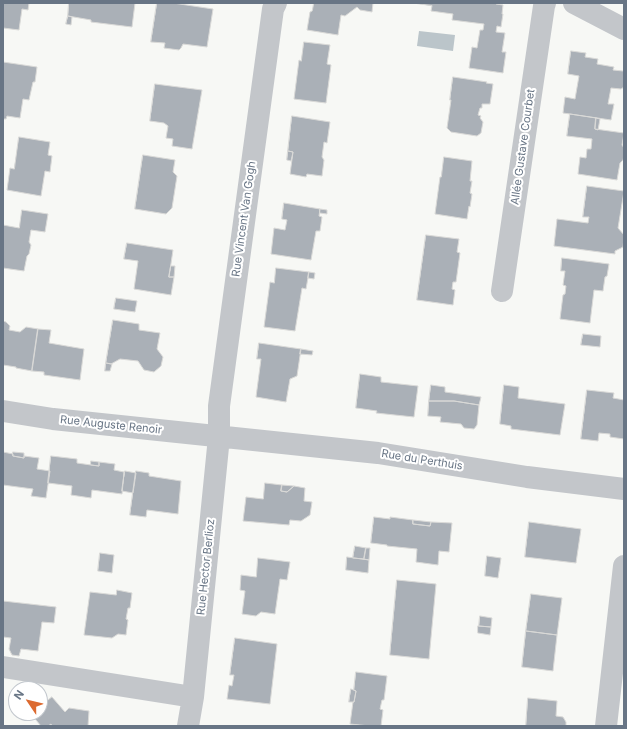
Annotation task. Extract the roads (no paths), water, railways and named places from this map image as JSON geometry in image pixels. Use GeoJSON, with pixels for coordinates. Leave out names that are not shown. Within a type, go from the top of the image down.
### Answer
{"type":"FeatureCollection","features":[{"type":"Feature","properties":{"kind":"street","name":"Rue Vincent Van Gogh"},"geometry":{"type":"LineString","coordinates":[[219,437],[220,398],[273,9],[276,3]]}},
{"type":"Feature","properties":{"kind":"street","name":"Allée Gustave Courbet"},"geometry":{"type":"LineString","coordinates":[[502,291],[545,3]]}},
{"type":"Feature","properties":{"kind":"street"},"geometry":{"type":"LineString","coordinates":[[574,3],[624,29]]}},
{"type":"Feature","properties":{"kind":"street","name":"Rue Auguste Renoir"},"geometry":{"type":"LineString","coordinates":[[3,411],[53,419],[219,437]]}},
{"type":"Feature","properties":{"kind":"street","name":"Rue du Perthuis"},"geometry":{"type":"LineString","coordinates":[[219,437],[378,453],[527,477],[624,489]]}},
{"type":"Feature","properties":{"kind":"street","name":"Rue Hector Berlioz"},"geometry":{"type":"LineString","coordinates":[[188,726],[193,696],[219,437]]}},
{"type":"Feature","properties":{"kind":"street"},"geometry":{"type":"LineString","coordinates":[[606,726],[624,566]]}},
{"type":"Feature","properties":{"kind":"street"},"geometry":{"type":"LineString","coordinates":[[3,667],[193,696]]}}]}
